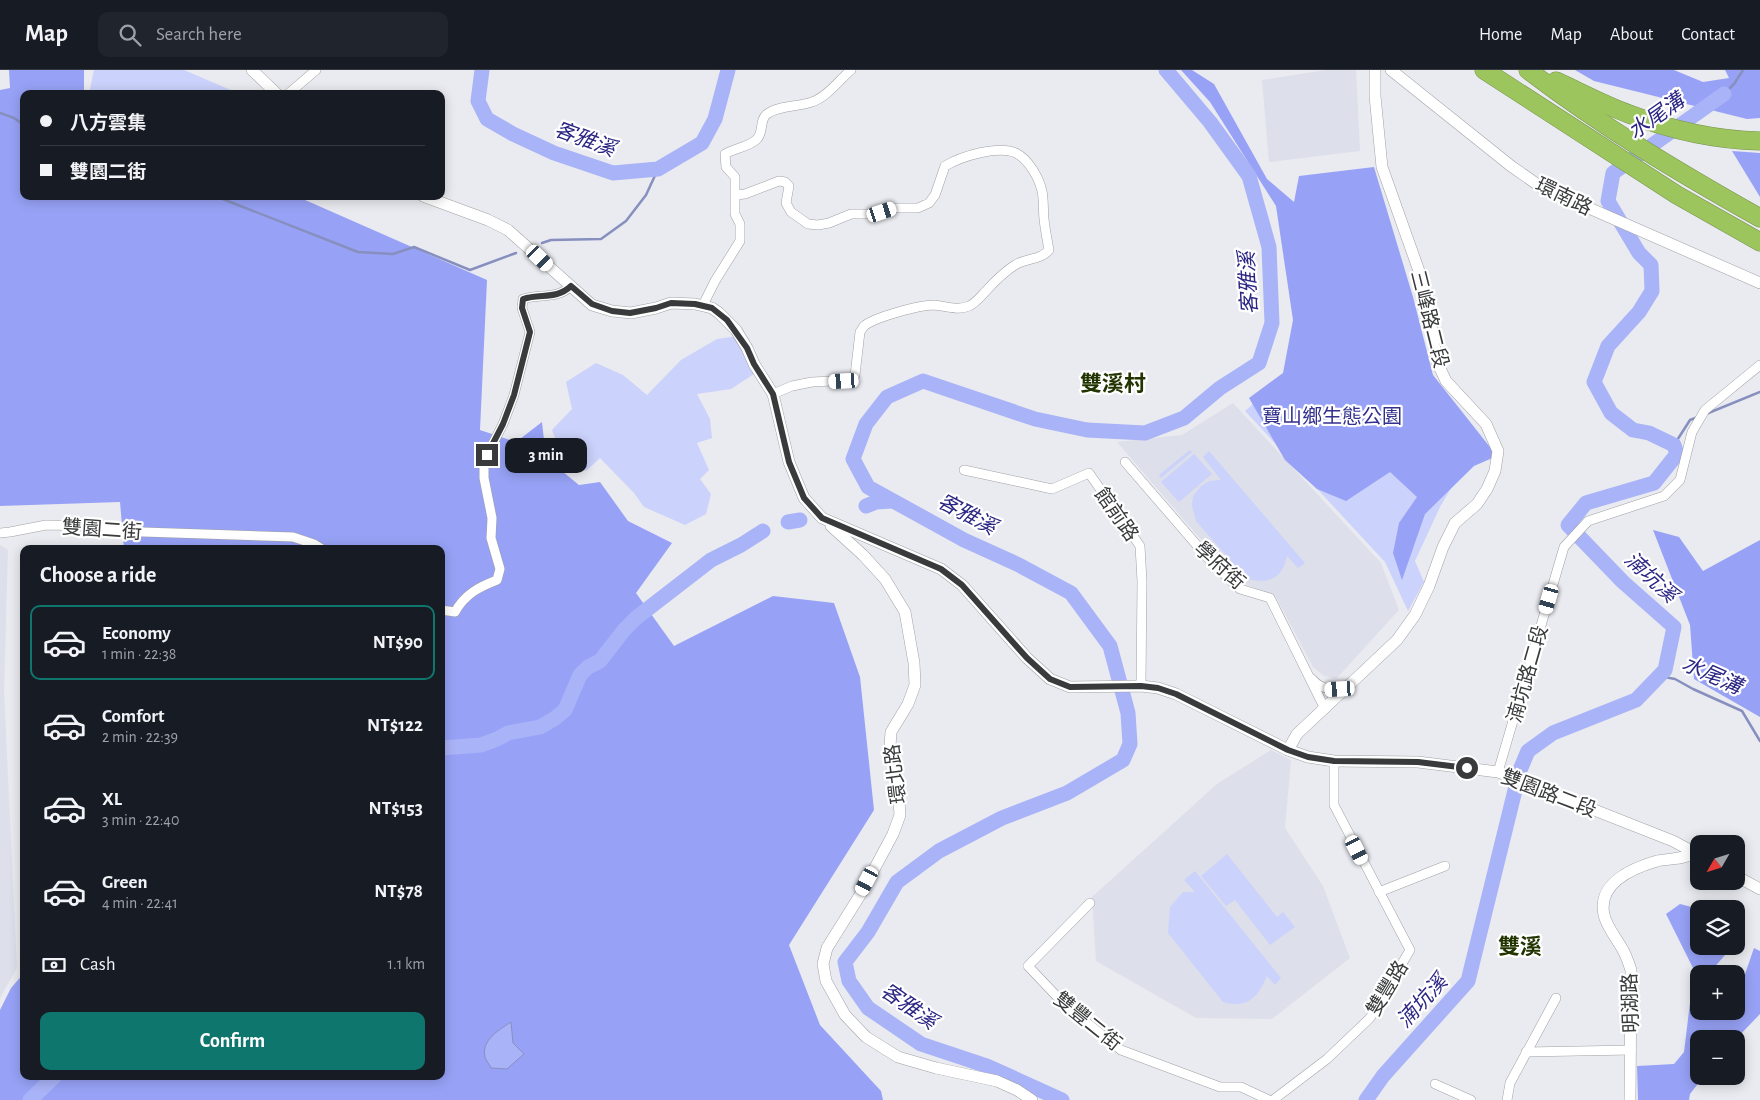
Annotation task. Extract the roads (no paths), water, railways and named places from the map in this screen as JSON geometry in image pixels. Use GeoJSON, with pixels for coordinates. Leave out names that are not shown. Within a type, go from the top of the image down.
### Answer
{"type":"FeatureCollection","features":[{"type":"Feature","properties":{"kind":"highway"},"geometry":{"type":"LineString","coordinates":[[1484,70],[1677,195],[1760,242]]}},
{"type":"Feature","properties":{"kind":"highway"},"geometry":{"type":"LineString","coordinates":[[1529,70],[1629,114],[1670,128],[1706,136],[1753,141]]}},
{"type":"Feature","properties":{"kind":"highway"},"geometry":{"type":"LineString","coordinates":[[1529,70],[1596,119],[1693,181],[1760,218]]}},
{"type":"Feature","properties":{"kind":"street"},"geometry":{"type":"LineString","coordinates":[[252,70],[273,90]]}},
{"type":"Feature","properties":{"kind":"street"},"geometry":{"type":"LineString","coordinates":[[293,90],[316,70]]}},
{"type":"Feature","properties":{"kind":"street"},"geometry":{"type":"LineString","coordinates":[[703,305],[715,281],[740,241],[740,224],[735,214],[735,177],[726,167],[725,154],[752,143],[758,138],[762,130],[762,120],[766,114],[820,98],[852,70]]}},
{"type":"Feature","properties":{"kind":"street","name":"三峰路二段"},"geometry":{"type":"LineString","coordinates":[[1288,750],[1297,734],[1325,710],[1397,640],[1415,614],[1429,586],[1443,547],[1455,523],[1477,504],[1487,490],[1495,471],[1498,451],[1486,424],[1446,381],[1437,362],[1428,308],[1419,271],[1382,167],[1375,96],[1375,70]]}},
{"type":"Feature","properties":{"kind":"street","name":"環南路"},"geometry":{"type":"LineString","coordinates":[[1391,70],[1511,166],[1541,187],[1760,283]]}},
{"type":"Feature","properties":{"kind":"street"},"geometry":{"type":"LineString","coordinates":[[736,195],[745,194],[780,181],[785,182],[789,186],[786,203],[791,212],[808,224],[818,225],[829,223],[851,214],[871,214],[894,208],[918,208],[929,203],[935,195],[945,166],[965,157],[992,151],[1006,151],[1017,154],[1032,169],[1042,191],[1049,250],[1045,255],[1023,260],[968,306],[960,308],[933,305],[913,308],[894,313],[864,326],[860,332],[855,375],[851,380],[812,382],[792,386],[773,394]]}},
{"type":"Feature","properties":{"kind":"street"},"geometry":{"type":"LineString","coordinates":[[434,200],[488,220],[508,230],[592,304],[602,309],[621,313],[639,312],[671,303],[703,305],[719,313],[736,330],[773,394],[789,462],[804,498],[822,518]]}},
{"type":"Feature","properties":{"kind":"street"},"geometry":{"type":"LineString","coordinates":[[445,611],[455,612],[461,602],[479,586],[497,580],[500,569],[491,538],[492,518],[484,478],[484,465],[514,395],[530,332],[522,308],[523,299],[556,295],[565,292],[571,286]]}},
{"type":"Feature","properties":{"kind":"street","name":"湳坑路二段"},"geometry":{"type":"LineString","coordinates":[[1498,772],[1564,547],[1588,521],[1664,496],[1680,480],[1692,432],[1705,410],[1760,365]]}},
{"type":"Feature","properties":{"kind":"street","name":"學府街"},"geometry":{"type":"LineString","coordinates":[[1124,462],[1214,566],[1240,589],[1270,598],[1325,710]]}},
{"type":"Feature","properties":{"kind":"street","name":"館前路"},"geometry":{"type":"LineString","coordinates":[[964,470],[1052,489],[1089,473],[1140,546],[1142,581],[1141,686]]}},
{"type":"Feature","properties":{"kind":"street","name":"雙園路二段"},"geometry":{"type":"LineString","coordinates":[[822,518],[941,569],[962,585],[1027,658],[1050,679],[1070,687],[1141,686],[1158,688],[1176,694],[1288,750],[1308,757],[1334,761],[1418,762],[1498,772],[1673,841],[1690,851]]}},
{"type":"Feature","properties":{"kind":"street","name":"環北路"},"geometry":{"type":"LineString","coordinates":[[822,518],[850,542],[885,579],[906,612],[914,663],[915,685],[908,704],[891,732],[890,746],[897,774],[900,815],[893,834],[862,892],[827,948],[823,964],[826,981],[832,994],[850,1020],[866,1037],[898,1057],[936,1068],[996,1081],[1018,1090],[1032,1100]]}},
{"type":"Feature","properties":{"kind":"street","name":"雙園二街"},"geometry":{"type":"LineString","coordinates":[[0,532],[10,532],[46,525],[85,525],[98,526],[113,531],[293,537],[316,545]]}},
{"type":"Feature","properties":{"kind":"street","name":"學府街"},"geometry":{"type":"LineString","coordinates":[[1305,670],[1315,684],[1327,689],[1340,689],[1352,684]]}},
{"type":"Feature","properties":{"kind":"street","name":"雙豐路"},"geometry":{"type":"LineString","coordinates":[[1273,1100],[1327,1059],[1370,1018],[1410,950],[1334,805],[1334,761]]}},
{"type":"Feature","properties":{"kind":"street","name":"明湖路"},"geometry":{"type":"LineString","coordinates":[[1630,1100],[1631,970],[1624,952],[1604,916],[1606,895],[1609,888],[1618,878],[1634,869],[1659,861],[1690,856]]}},
{"type":"Feature","properties":{"kind":"street"},"geometry":{"type":"LineString","coordinates":[[1379,892],[1444,866]]}},
{"type":"Feature","properties":{"kind":"street"},"geometry":{"type":"LineString","coordinates":[[1745,881],[1760,890]]}},
{"type":"Feature","properties":{"kind":"street","name":"雙豐二街"},"geometry":{"type":"LineString","coordinates":[[1090,903],[1028,966],[1066,1006],[1121,1050],[1220,1086],[1241,1088],[1269,1100]]}},
{"type":"Feature","properties":{"kind":"street"},"geometry":{"type":"LineString","coordinates":[[1507,1100],[1510,1083],[1556,998]]}},
{"type":"Feature","properties":{"kind":"street"},"geometry":{"type":"LineString","coordinates":[[1526,1052],[1631,1050]]}},
{"type":"Feature","properties":{"kind":"street"},"geometry":{"type":"LineString","coordinates":[[1435,1084],[1471,1100]]}},
{"type":"Feature","properties":{"kind":"waterway","name":"客雅溪"},"geometry":{"type":"LineString","coordinates":[[482,70],[478,101],[487,119],[513,134],[554,153],[613,173],[658,169],[702,143],[715,119],[728,70]]}},
{"type":"Feature","properties":{"kind":"waterway","name":"客雅溪"},"geometry":{"type":"LineString","coordinates":[[1062,1100],[987,1066],[921,1044],[868,1008],[849,981],[845,962],[868,932],[897,882],[939,851],[1002,818],[1067,793],[1123,760],[1130,744],[1128,713],[1110,646],[1071,593],[1019,565],[964,540],[868,487],[853,459],[866,424],[887,397],[923,381],[1035,419],[1087,430],[1145,433],[1184,418],[1220,388],[1259,363],[1272,323],[1269,247],[1249,176],[1210,122],[1166,70]]}},
{"type":"Feature","properties":{"kind":"waterway","name":"水尾溝"},"geometry":{"type":"LineString","coordinates":[[1724,94],[1734,84],[1743,70]]}},
{"type":"Feature","properties":{"kind":"waterway","name":"湳坑溪"},"geometry":{"type":"LineString","coordinates":[[1366,1100],[1383,1076],[1468,981],[1520,770],[1528,751],[1553,733],[1636,700],[1665,670],[1674,627],[1623,582],[1568,525],[1586,503],[1654,483],[1677,454],[1674,445],[1649,433],[1633,430],[1611,413],[1594,382],[1608,346],[1639,312],[1652,291],[1651,265],[1639,253],[1608,201],[1613,173],[1724,94]]}},
{"type":"Feature","properties":{"kind":"waterway"},"geometry":{"type":"LineString","coordinates":[[0,113],[20,122]]}},
{"type":"Feature","properties":{"kind":"waterway"},"geometry":{"type":"LineString","coordinates":[[542,243],[551,240],[601,239],[626,221],[646,195],[658,169]]}},
{"type":"Feature","properties":{"kind":"waterway"},"geometry":{"type":"LineString","coordinates":[[225,200],[358,252],[393,254],[414,247],[470,270],[516,253]]}},
{"type":"Feature","properties":{"kind":"waterway"},"geometry":{"type":"LineString","coordinates":[[1706,414],[1760,392]]}},
{"type":"Feature","properties":{"kind":"waterway"},"geometry":{"type":"LineString","coordinates":[[1674,445],[1690,420],[1698,417]]}},
{"type":"Feature","properties":{"kind":"waterway"},"geometry":{"type":"LineString","coordinates":[[866,506],[876,502],[892,501]]}},
{"type":"Feature","properties":{"kind":"waterway"},"geometry":{"type":"LineString","coordinates":[[788,522],[800,520]]}},
{"type":"Feature","properties":{"kind":"waterway"},"geometry":{"type":"LineString","coordinates":[[445,748],[481,745],[508,733],[540,727],[554,719],[565,710],[580,675],[588,667],[600,661],[636,618],[711,560],[741,545],[763,531]]}},
{"type":"Feature","properties":{"kind":"waterway","name":"水尾溝"},"geometry":{"type":"LineString","coordinates":[[1659,676],[1675,679],[1742,711],[1760,741]]}},
{"type":"Feature","properties":{"kind":"waterway"},"geometry":{"type":"LineString","coordinates":[[30,1100],[51,1080]]}},
{"type":"Feature","properties":{"kind":"district","name":"雙溪村"},"geometry":{"type":"Point","coordinates":[1113,383]}},
{"type":"Feature","properties":{"kind":"district","name":"雙溪"},"geometry":{"type":"Point","coordinates":[1520,946]}},
{"type":"Feature","properties":{"kind":"park label","name":"寶山鄉生態公園"},"geometry":{"type":"Point","coordinates":[1332,416]}}]}
